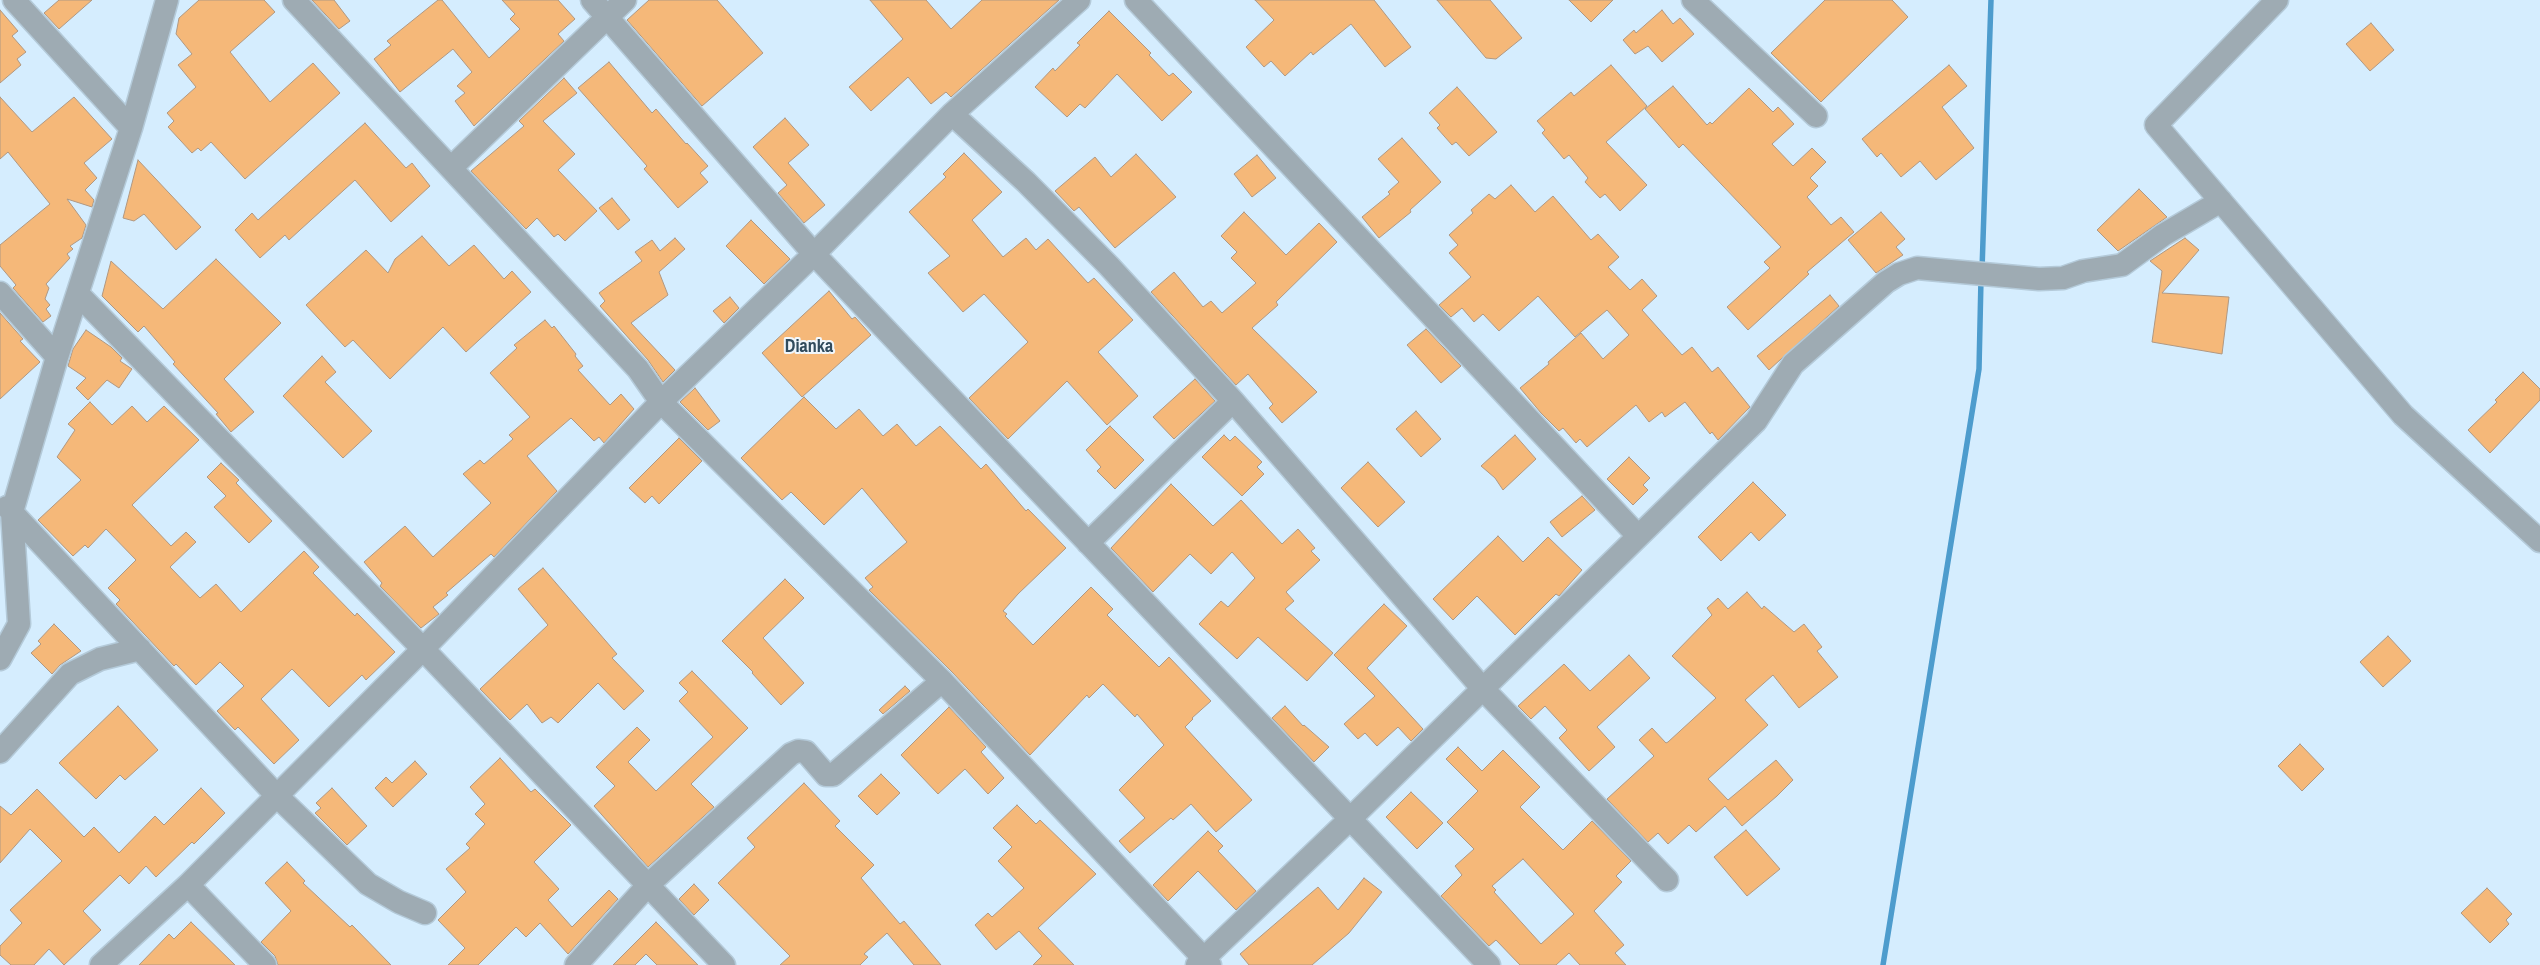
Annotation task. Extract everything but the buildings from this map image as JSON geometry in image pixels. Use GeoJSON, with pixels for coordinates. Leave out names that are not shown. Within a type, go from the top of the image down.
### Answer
{"type":"FeatureCollection","features":[{"type":"Feature","properties":{"kind":"street"},"geometry":{"type":"LineString","coordinates":[[14,0],[131,128]]}},
{"type":"Feature","properties":{"kind":"street"},"geometry":{"type":"LineString","coordinates":[[0,659],[19,624],[4,509],[78,294],[131,128],[167,0]]}},
{"type":"Feature","properties":{"kind":"street"},"geometry":{"type":"LineString","coordinates":[[294,0],[638,369],[661,402],[942,681],[1204,963],[1756,420],[1793,364],[1886,282],[1899,274],[1917,268],[2038,279],[2055,278],[2122,265],[2164,236],[2221,201]]}},
{"type":"Feature","properties":{"kind":"street"},"geometry":{"type":"LineString","coordinates":[[592,0],[608,16],[814,254],[1489,965]]}},
{"type":"Feature","properties":{"kind":"street"},"geometry":{"type":"LineString","coordinates":[[451,168],[624,0]]}},
{"type":"Feature","properties":{"kind":"street"},"geometry":{"type":"LineString","coordinates":[[100,965],[188,885],[423,649],[661,402],[814,254],[952,114],[1079,0]]}},
{"type":"Feature","properties":{"kind":"street"},"geometry":{"type":"LineString","coordinates":[[1136,0],[1638,536]]}},
{"type":"Feature","properties":{"kind":"street"},"geometry":{"type":"LineString","coordinates":[[1693,0],[1816,116]]}},
{"type":"Feature","properties":{"kind":"street"},"geometry":{"type":"LineString","coordinates":[[2277,0],[2156,125],[2402,415],[2540,541]]}},
{"type":"Feature","properties":{"kind":"street"},"geometry":{"type":"LineString","coordinates":[[952,114],[1026,182],[1109,266],[1233,401],[1484,689],[1667,880]]}},
{"type":"Feature","properties":{"kind":"street"},"geometry":{"type":"LineString","coordinates":[[0,293],[57,357]]}},
{"type":"Feature","properties":{"kind":"street"},"geometry":{"type":"LineString","coordinates":[[78,294],[423,649],[649,884],[724,965]]}},
{"type":"Feature","properties":{"kind":"street"},"geometry":{"type":"LineString","coordinates":[[1088,542],[1233,401]]}},
{"type":"Feature","properties":{"kind":"street"},"geometry":{"type":"LineString","coordinates":[[4,509],[140,649],[277,796],[368,884],[399,902],[425,913]]}},
{"type":"Feature","properties":{"kind":"street"},"geometry":{"type":"LineString","coordinates":[[0,752],[70,674],[100,659],[140,649]]}},
{"type":"Feature","properties":{"kind":"street"},"geometry":{"type":"LineString","coordinates":[[576,965],[649,884],[791,754],[798,751],[806,752],[826,775],[833,775],[942,681]]}},
{"type":"Feature","properties":{"kind":"street"},"geometry":{"type":"LineString","coordinates":[[188,885],[265,965]]}},
{"type":"Feature","properties":{"kind":"waterway"},"geometry":{"type":"LineString","coordinates":[[1982,270],[1991,0]]}},
{"type":"Feature","properties":{"kind":"waterway"},"geometry":{"type":"LineString","coordinates":[[1883,965],[1979,369],[1981,279]]}},
{"type":"Feature","properties":{"kind":"district","name":"Dianka"},"geometry":{"type":"Point","coordinates":[809,347]}}]}
